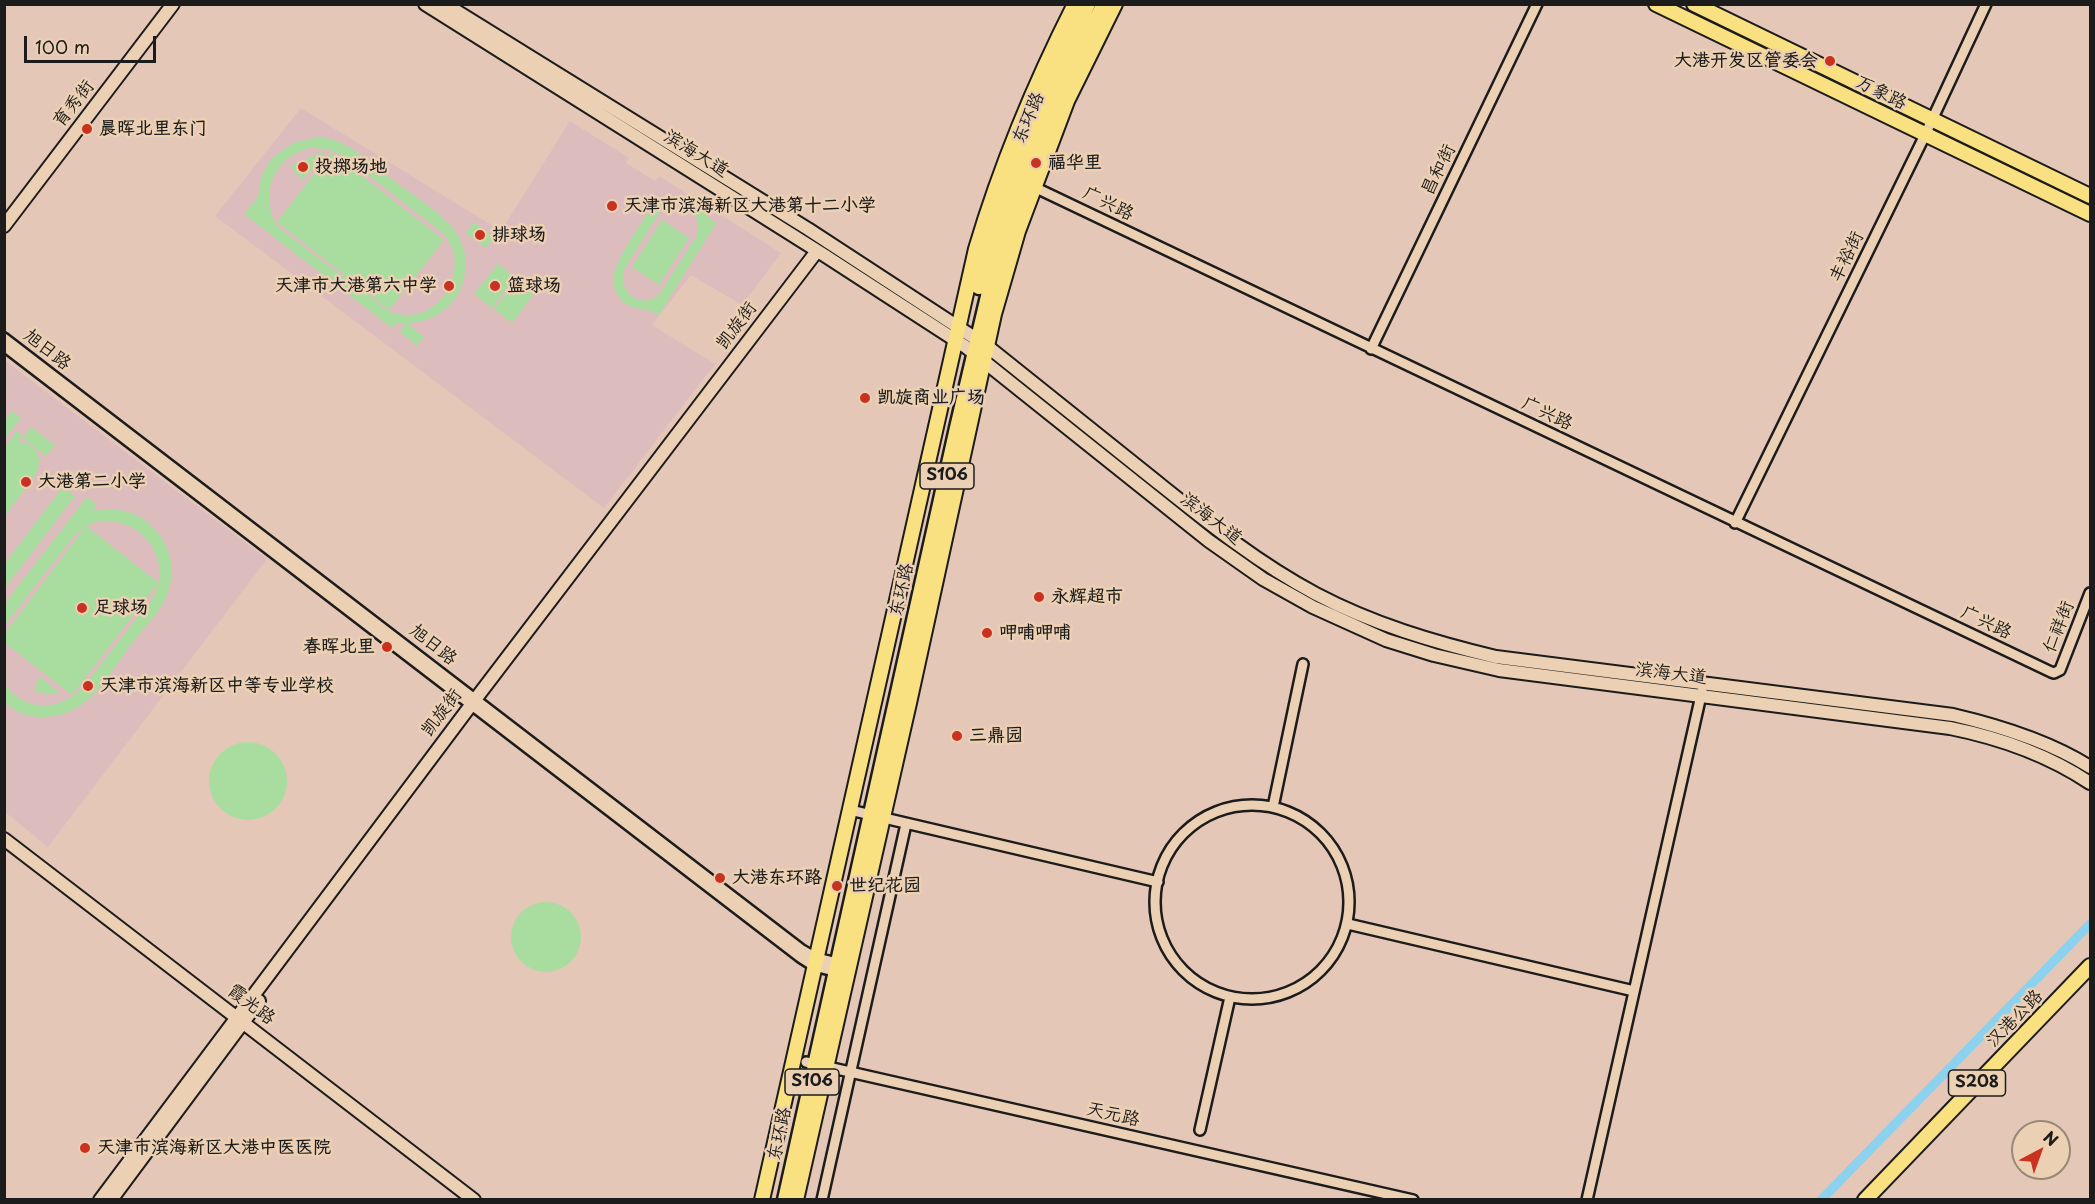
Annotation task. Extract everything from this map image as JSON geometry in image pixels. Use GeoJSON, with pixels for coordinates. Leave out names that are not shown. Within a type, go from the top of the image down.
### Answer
{"type":"FeatureCollection","features":[{"type":"Feature","properties":{"kind":"highway","name":"东环路"},"geometry":{"type":"LineString","coordinates":[[786,1200],[816,1065],[832,966],[972,343],[986,257],[1005,193],[1036,114],[1087,4]]}},
{"type":"Feature","properties":{"kind":"highway","name":"东环路"},"geometry":{"type":"LineString","coordinates":[[972,343],[999,254],[1029,184],[1048,119],[1105,4]]}},
{"type":"Feature","properties":{"kind":"highway","name":"东环路"},"geometry":{"type":"LineString","coordinates":[[775,1200],[816,1065]]}},
{"type":"Feature","properties":{"kind":"main road","name":"育秀街"},"geometry":{"type":"LineString","coordinates":[[4,214],[163,4]]}},
{"type":"Feature","properties":{"kind":"main road","name":"育秀街"},"geometry":{"type":"LineString","coordinates":[[4,226],[173,4]]}},
{"type":"Feature","properties":{"kind":"main road","name":"滨海大道"},"geometry":{"type":"LineString","coordinates":[[425,4],[821,253],[972,343],[1209,541],[1271,584],[1340,620],[1410,648],[1529,675],[1950,728],[1974,733],[2030,751],[2091,783]]}},
{"type":"Feature","properties":{"kind":"main road","name":"滨海大道"},"geometry":{"type":"LineString","coordinates":[[445,4],[808,229],[972,343],[1217,531],[1270,567],[1340,606],[1429,640],[1496,657],[1953,715],[2035,740],[2091,767]]}},
{"type":"Feature","properties":{"kind":"main road"},"geometry":{"type":"LineString","coordinates":[[866,814],[972,343],[976,249],[988,208],[1020,125],[1054,45],[1075,4]]}},
{"type":"Feature","properties":{"kind":"main road"},"geometry":{"type":"LineString","coordinates":[[1029,184],[1067,101],[1116,4]]}},
{"type":"Feature","properties":{"kind":"main road","name":"万象路"},"geometry":{"type":"LineString","coordinates":[[1656,4],[2091,214]]}},
{"type":"Feature","properties":{"kind":"main road","name":"万象路"},"geometry":{"type":"LineString","coordinates":[[1695,4],[2091,196]]}},
{"type":"Feature","properties":{"kind":"main road","name":"凯旋街"},"geometry":{"type":"LineString","coordinates":[[100,1200],[238,1022],[475,704],[821,253]]}},
{"type":"Feature","properties":{"kind":"main road","name":"霞光路"},"geometry":{"type":"LineString","coordinates":[[4,839],[466,1200]]}},
{"type":"Feature","properties":{"kind":"main road","name":"霞光路"},"geometry":{"type":"LineString","coordinates":[[4,847],[474,1200]]}},
{"type":"Feature","properties":{"kind":"main road"},"geometry":{"type":"LineString","coordinates":[[762,1200],[832,966]]}},
{"type":"Feature","properties":{"kind":"main road","name":"汉港公路"},"geometry":{"type":"LineString","coordinates":[[1864,1200],[2091,966]]}},
{"type":"Feature","properties":{"kind":"main road","name":"汉港公路"},"geometry":{"type":"LineString","coordinates":[[1873,1200],[2091,974]]}},
{"type":"Feature","properties":{"kind":"main road","name":"凯旋街"},"geometry":{"type":"LineString","coordinates":[[111,1200],[238,1022]]}},
{"type":"Feature","properties":{"kind":"main road"},"geometry":{"type":"LineString","coordinates":[[796,1200],[816,1065]]}},
{"type":"Feature","properties":{"kind":"street","name":"昌和街"},"geometry":{"type":"LineString","coordinates":[[1371,349],[1537,4]]}},
{"type":"Feature","properties":{"kind":"street","name":"丰裕街"},"geometry":{"type":"LineString","coordinates":[[1735,523],[1925,135],[1986,4]]}},
{"type":"Feature","properties":{"kind":"street","name":"广兴路"},"geometry":{"type":"LineString","coordinates":[[1029,184],[1735,523],[2051,672],[2057,672]]}},
{"type":"Feature","properties":{"kind":"street","name":"旭日路"},"geometry":{"type":"LineString","coordinates":[[4,338],[475,704]]}},
{"type":"Feature","properties":{"kind":"street","name":"旭日路"},"geometry":{"type":"LineString","coordinates":[[4,346],[802,950],[832,966]]}},
{"type":"Feature","properties":{"kind":"street","name":"仁祥街"},"geometry":{"type":"LineString","coordinates":[[2057,672],[2060,670],[2091,594]]}},
{"type":"Feature","properties":{"kind":"street"},"geometry":{"type":"LineString","coordinates":[[1273,807],[1303,664]]}},
{"type":"Feature","properties":{"kind":"street"},"geometry":{"type":"LineString","coordinates":[[1587,1200],[1703,682]]}},
{"type":"Feature","properties":{"kind":"street"},"geometry":{"type":"LineString","coordinates":[[1239,805],[1273,807],[1302,818],[1326,838],[1342,864],[1350,893],[1348,924],[1336,952],[1317,976],[1290,992],[1261,999],[1230,997],[1199,984],[1174,960],[1159,930],[1155,897],[1162,864],[1180,836],[1207,815],[1239,805]]}},
{"type":"Feature","properties":{"kind":"street"},"geometry":{"type":"LineString","coordinates":[[866,814],[1158,882]]}},
{"type":"Feature","properties":{"kind":"street"},"geometry":{"type":"LineString","coordinates":[[822,1200],[906,824]]}},
{"type":"Feature","properties":{"kind":"street"},"geometry":{"type":"LineString","coordinates":[[1348,924],[1634,991]]}},
{"type":"Feature","properties":{"kind":"street"},"geometry":{"type":"LineString","coordinates":[[1200,1130],[1230,997]]}},
{"type":"Feature","properties":{"kind":"street","name":"天元路"},"geometry":{"type":"LineString","coordinates":[[816,1065],[1413,1200]]}},
{"type":"Feature","properties":{"kind":"shaded area","name":"天津市大港第六中学"},"geometry":{"type":"Polygon","coordinates":[[[301,108],[501,231],[570,121],[629,158],[626,163],[655,181],[659,176],[781,253],[742,305],[691,275],[652,325],[715,364],[604,508],[215,216],[301,108]]]}},
{"type":"Feature","properties":{"kind":"shaded area","name":"天津市滨海新区中等专业学校"},"geometry":{"type":"Polygon","coordinates":[[[4,360],[267,559],[48,847],[5,812],[4,360]]]}},
{"type":"Feature","properties":{"kind":"green space"},"geometry":{"type":"Polygon","coordinates":[[[325,138],[348,147],[436,212],[457,234],[466,263],[462,286],[451,304],[440,313],[421,321],[407,323],[424,337],[417,346],[400,332],[406,323],[396,323],[392,328],[244,214],[258,197],[261,176],[272,158],[293,143],[325,138]],[[310,148],[297,152],[279,169],[273,179],[270,204],[279,228],[388,311],[405,315],[421,313],[434,306],[445,295],[452,281],[455,265],[452,249],[444,234],[342,155],[327,149],[310,148]]]}},
{"type":"Feature","properties":{"kind":"green space","name":"投掷场地"},"geometry":{"type":"Polygon","coordinates":[[[323,152],[324,155],[303,180],[294,172],[291,165],[323,152]]]}},
{"type":"Feature","properties":{"kind":"green space"},"geometry":{"type":"Polygon","coordinates":[[[331,152],[444,240],[389,310],[277,222],[331,152]]]}},
{"type":"Feature","properties":{"kind":"green space"},"geometry":{"type":"Polygon","coordinates":[[[683,195],[695,201],[716,223],[659,315],[649,310],[632,307],[622,301],[615,290],[614,273],[617,264],[653,207],[669,196],[683,195]],[[683,205],[666,207],[659,213],[624,270],[624,285],[632,296],[645,301],[659,295],[697,235],[698,224],[695,214],[683,205]]]}},
{"type":"Feature","properties":{"kind":"green space"},"geometry":{"type":"Polygon","coordinates":[[[662,220],[689,238],[659,285],[632,267],[662,220]]]}},
{"type":"Feature","properties":{"kind":"green space","name":"排球场"},"geometry":{"type":"Polygon","coordinates":[[[474,222],[494,237],[486,248],[466,233],[474,222]]]}},
{"type":"Feature","properties":{"kind":"green space","name":"篮球场"},"geometry":{"type":"Polygon","coordinates":[[[498,264],[515,277],[492,308],[474,294],[498,264]]]}},
{"type":"Feature","properties":{"kind":"green space","name":"篮球场"},"geometry":{"type":"Polygon","coordinates":[[[517,279],[535,292],[512,323],[494,309],[517,279]]]}},
{"type":"Feature","properties":{"kind":"green space"},"geometry":{"type":"Polygon","coordinates":[[[11,411],[21,418],[6,437],[5,420],[11,411]]]}},
{"type":"Feature","properties":{"kind":"green space"},"geometry":{"type":"Polygon","coordinates":[[[31,427],[55,445],[46,456],[23,438],[31,427]]]}},
{"type":"Feature","properties":{"kind":"green space"},"geometry":{"type":"Polygon","coordinates":[[[17,431],[22,435],[18,442],[34,448],[39,462],[36,474],[5,516],[5,447],[17,431]]]}},
{"type":"Feature","properties":{"kind":"green space"},"geometry":{"type":"Polygon","coordinates":[[[63,487],[75,496],[5,588],[5,563],[63,487]]]}},
{"type":"Feature","properties":{"kind":"green space","name":"足球场"},"geometry":{"type":"Polygon","coordinates":[[[87,497],[97,505],[93,511],[117,509],[144,519],[161,537],[167,548],[172,572],[168,593],[160,608],[95,692],[85,702],[58,715],[32,716],[13,709],[5,703],[5,685],[23,700],[43,706],[64,701],[74,695],[83,687],[154,596],[158,583],[72,695],[5,643],[5,633],[86,526],[74,536],[5,625],[5,603],[87,497]],[[98,521],[86,526],[159,583],[160,570],[157,557],[152,546],[144,537],[135,529],[124,524],[98,521]]]}},
{"type":"Feature","properties":{"kind":"green space"},"geometry":{"type":"Polygon","coordinates":[[[39,676],[61,694],[34,692],[39,676]]]}},
{"type":"Feature","properties":{"kind":"green space"},"geometry":{"type":"Polygon","coordinates":[[[248,742],[263,745],[280,759],[287,781],[284,796],[270,813],[248,820],[233,817],[216,803],[209,781],[212,766],[226,749],[248,742]]]}},
{"type":"Feature","properties":{"kind":"green space"},"geometry":{"type":"Polygon","coordinates":[[[546,902],[559,905],[571,912],[578,924],[581,937],[578,950],[571,962],[559,969],[546,972],[533,969],[521,962],[514,950],[511,937],[514,924],[521,912],[533,905],[546,902]]]}},
{"type":"Feature","properties":{"kind":"waterway"},"geometry":{"type":"LineString","coordinates":[[1821,1200],[2090,924]]}},
{"type":"Feature","properties":{"kind":"place","name":"大港开发区管委会"},"geometry":{"type":"Point","coordinates":[1830,61]}},
{"type":"Feature","properties":{"kind":"place","name":"晨晖北里东门"},"geometry":{"type":"Point","coordinates":[87,129]}},
{"type":"Feature","properties":{"kind":"place","name":"福华里"},"geometry":{"type":"Point","coordinates":[1036,163]}},
{"type":"Feature","properties":{"kind":"place","name":"投掷场地"},"geometry":{"type":"Point","coordinates":[303,167]}},
{"type":"Feature","properties":{"kind":"place","name":"天津市滨海新区大港第十二小学"},"geometry":{"type":"Point","coordinates":[612,206]}},
{"type":"Feature","properties":{"kind":"place","name":"排球场"},"geometry":{"type":"Point","coordinates":[480,235]}},
{"type":"Feature","properties":{"kind":"place","name":"天津市大港第六中学"},"geometry":{"type":"Point","coordinates":[449,286]}},
{"type":"Feature","properties":{"kind":"place","name":"篮球场"},"geometry":{"type":"Point","coordinates":[495,286]}},
{"type":"Feature","properties":{"kind":"place","name":"凯旋商业广场"},"geometry":{"type":"Point","coordinates":[865,398]}},
{"type":"Feature","properties":{"kind":"place","name":"大港第二小学"},"geometry":{"type":"Point","coordinates":[26,482]}},
{"type":"Feature","properties":{"kind":"place","name":"永辉超市"},"geometry":{"type":"Point","coordinates":[1039,597]}},
{"type":"Feature","properties":{"kind":"place","name":"足球场"},"geometry":{"type":"Point","coordinates":[82,608]}},
{"type":"Feature","properties":{"kind":"place","name":"呷哺呷哺"},"geometry":{"type":"Point","coordinates":[987,633]}},
{"type":"Feature","properties":{"kind":"place","name":"春晖北里"},"geometry":{"type":"Point","coordinates":[387,647]}},
{"type":"Feature","properties":{"kind":"place","name":"天津市滨海新区中等专业学校"},"geometry":{"type":"Point","coordinates":[88,686]}},
{"type":"Feature","properties":{"kind":"place","name":"三鼎园"},"geometry":{"type":"Point","coordinates":[957,736]}},
{"type":"Feature","properties":{"kind":"place","name":"大港东环路"},"geometry":{"type":"Point","coordinates":[720,878]}},
{"type":"Feature","properties":{"kind":"place","name":"世纪花园"},"geometry":{"type":"Point","coordinates":[837,886]}},
{"type":"Feature","properties":{"kind":"place","name":"天津市滨海新区大港中医医院"},"geometry":{"type":"Point","coordinates":[85,1148]}}]}
